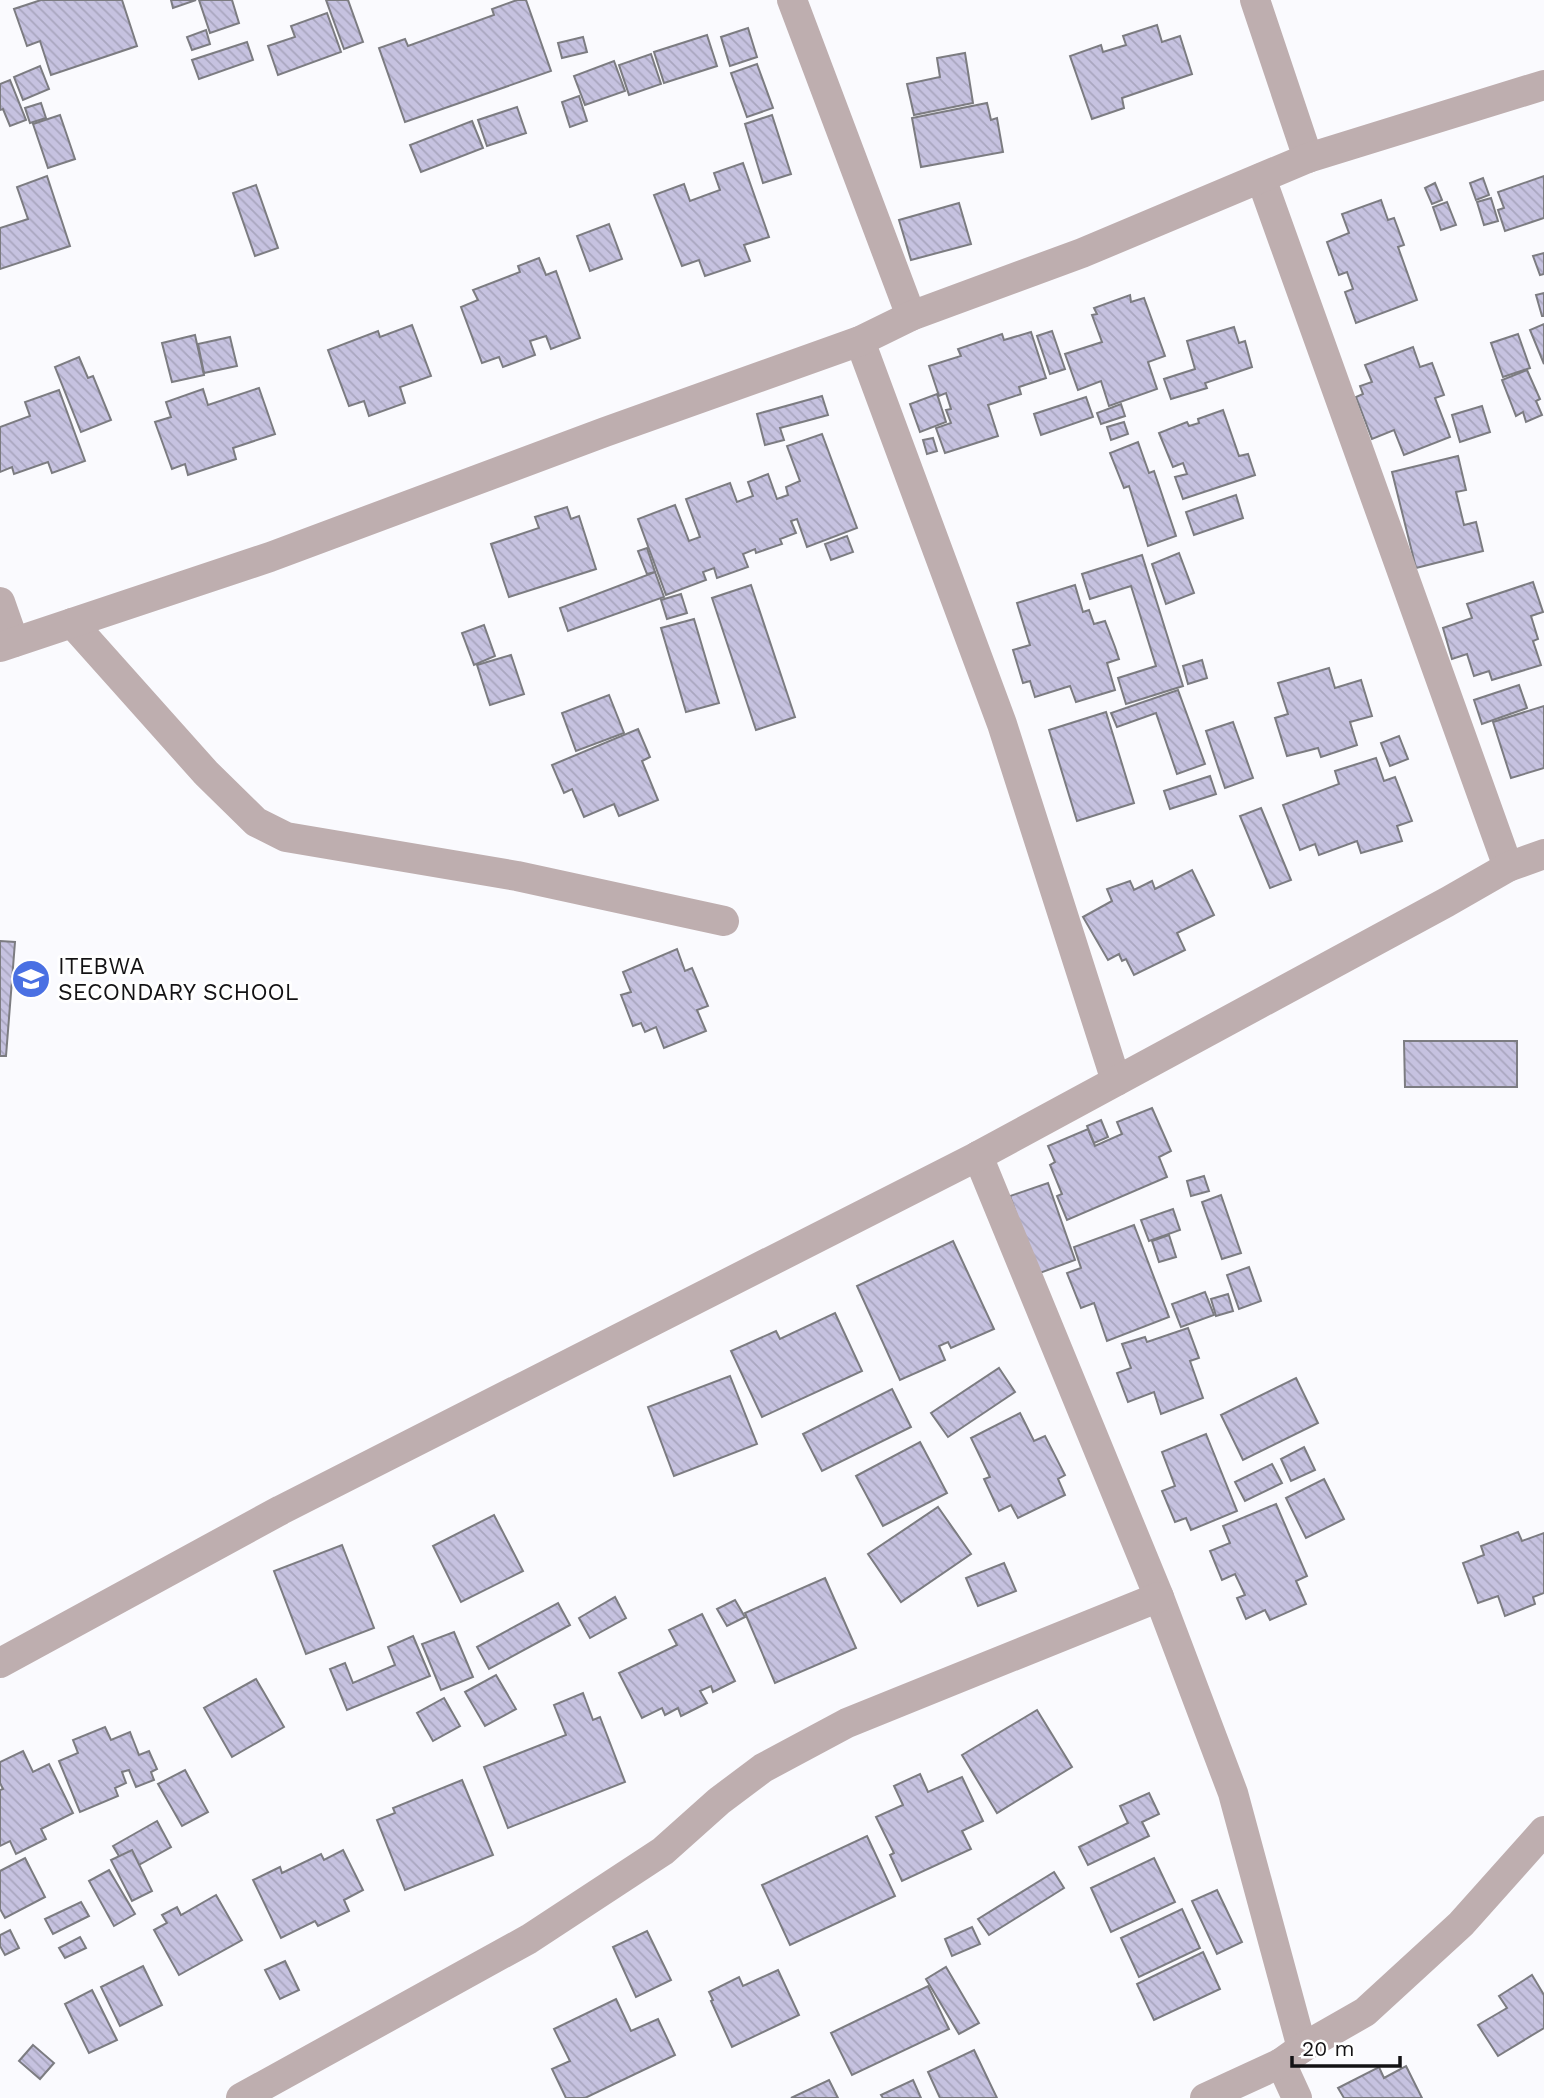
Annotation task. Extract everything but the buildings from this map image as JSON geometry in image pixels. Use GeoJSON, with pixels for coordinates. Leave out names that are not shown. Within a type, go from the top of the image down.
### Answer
{"type":"FeatureCollection","features":[{"type":"Feature","properties":{"kind":"street"},"geometry":{"type":"LineString","coordinates":[[792,0],[911,316]]}},
{"type":"Feature","properties":{"kind":"street"},"geometry":{"type":"LineString","coordinates":[[1255,0],[1308,158]]}},
{"type":"Feature","properties":{"kind":"street"},"geometry":{"type":"LineString","coordinates":[[0,603],[7,645],[270,557],[605,432],[860,341],[911,316],[1082,253],[1308,158],[1544,85]]}},
{"type":"Feature","properties":{"kind":"street"},"geometry":{"type":"LineString","coordinates":[[1261,178],[1508,867]]}},
{"type":"Feature","properties":{"kind":"street"},"geometry":{"type":"LineString","coordinates":[[860,341],[1002,724],[1116,1081]]}},
{"type":"Feature","properties":{"kind":"street"},"geometry":{"type":"LineString","coordinates":[[72,623],[206,774],[256,822],[286,837],[517,876],[724,921]]}},
{"type":"Feature","properties":{"kind":"street"},"geometry":{"type":"LineString","coordinates":[[0,1663],[281,1510],[978,1156],[1508,867],[1544,854]]}},
{"type":"Feature","properties":{"kind":"street"},"geometry":{"type":"LineString","coordinates":[[978,1156],[1159,1597],[1233,1793],[1292,2056],[1297,2098]]}},
{"type":"Feature","properties":{"kind":"street"},"geometry":{"type":"LineString","coordinates":[[242,2098],[530,1938],[663,1851],[719,1801],[763,1768],[847,1723],[1159,1597]]}},
{"type":"Feature","properties":{"kind":"street"},"geometry":{"type":"LineString","coordinates":[[1205,2098],[1292,2056],[1366,2012],[1461,1924],[1544,1831]]}},
{"type":"Feature","properties":{"kind":"place","name":"ITEBWA SECONDARY SCHOOL"},"geometry":{"type":"Point","coordinates":[31,979]}}]}
